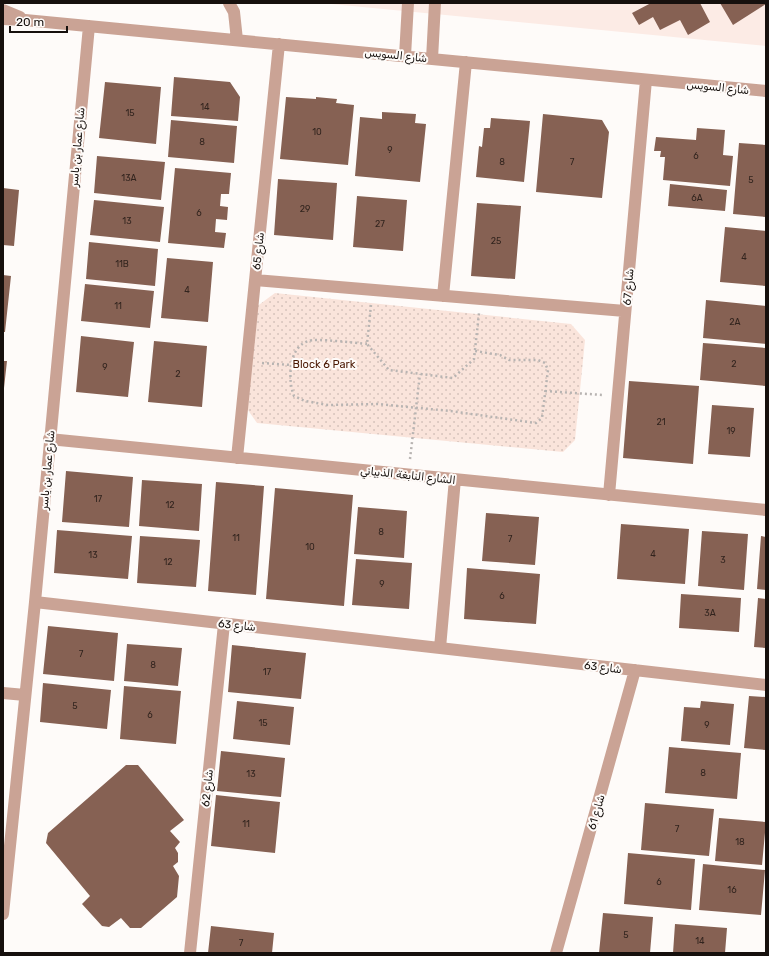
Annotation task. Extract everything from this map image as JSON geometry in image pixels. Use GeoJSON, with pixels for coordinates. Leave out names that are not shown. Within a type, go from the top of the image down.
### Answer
{"type":"FeatureCollection","features":[{"type":"Feature","properties":{"kind":"street"},"geometry":{"type":"LineString","coordinates":[[229,3],[234,12],[237,40]]}},
{"type":"Feature","properties":{"kind":"street"},"geometry":{"type":"LineString","coordinates":[[405,56],[408,3]]}},
{"type":"Feature","properties":{"kind":"street"},"geometry":{"type":"LineString","coordinates":[[432,59],[435,3]]}},
{"type":"Feature","properties":{"kind":"street","name":"شارع السويس"},"geometry":{"type":"LineString","coordinates":[[3,10],[25,20]]}},
{"type":"Feature","properties":{"kind":"street","name":"شارع السويس"},"geometry":{"type":"LineString","coordinates":[[3,19],[766,91]]}},
{"type":"Feature","properties":{"kind":"street","name":"شارع عمار بن ياسر"},"geometry":{"type":"LineString","coordinates":[[3,914],[35,602],[89,26]]}},
{"type":"Feature","properties":{"kind":"street","name":"شارع 65"},"geometry":{"type":"LineString","coordinates":[[237,458],[279,44]]}},
{"type":"Feature","properties":{"kind":"street"},"geometry":{"type":"LineString","coordinates":[[443,296],[466,62]]}},
{"type":"Feature","properties":{"kind":"street","name":"شارع 67"},"geometry":{"type":"LineString","coordinates":[[609,495],[646,80]]}},
{"type":"Feature","properties":{"kind":"street"},"geometry":{"type":"LineString","coordinates":[[255,280],[626,311]]}},
{"type":"Feature","properties":{"kind":"street","name":"الشارع النابغة الذبياني"},"geometry":{"type":"LineString","coordinates":[[50,439],[766,510]]}},
{"type":"Feature","properties":{"kind":"street"},"geometry":{"type":"LineString","coordinates":[[440,648],[455,479]]}},
{"type":"Feature","properties":{"kind":"street","name":"شارع 63"},"geometry":{"type":"LineString","coordinates":[[35,602],[766,685]]}},
{"type":"Feature","properties":{"kind":"street","name":"شارع 62"},"geometry":{"type":"LineString","coordinates":[[190,953],[224,624]]}},
{"type":"Feature","properties":{"kind":"street","name":"شارع 61"},"geometry":{"type":"LineString","coordinates":[[556,953],[635,670]]}},
{"type":"Feature","properties":{"kind":"street"},"geometry":{"type":"LineString","coordinates":[[3,693],[25,695]]}},
{"type":"Feature","properties":{"kind":"path"},"geometry":{"type":"LineString","coordinates":[[373,290],[367,344],[389,370],[453,378],[474,359],[480,299]]}},
{"type":"Feature","properties":{"kind":"path"},"geometry":{"type":"LineString","coordinates":[[367,344],[308,341],[299,347],[292,357],[291,365],[291,386],[294,396],[305,401],[328,405],[378,404],[450,411],[536,423],[542,418],[548,370],[545,363],[538,360],[509,360],[500,355],[475,351]]}},
{"type":"Feature","properties":{"kind":"path"},"geometry":{"type":"LineString","coordinates":[[247,361],[291,365]]}},
{"type":"Feature","properties":{"kind":"path"},"geometry":{"type":"LineString","coordinates":[[408,475],[420,374]]}},
{"type":"Feature","properties":{"kind":"path"},"geometry":{"type":"LineString","coordinates":[[546,391],[618,396]]}},
{"type":"Feature","properties":{"kind":"shaded area"},"geometry":{"type":"Polygon","coordinates":[[[321,3],[766,3],[766,46],[321,3]]]}},
{"type":"Feature","properties":{"kind":"green space","name":"Block 6 Park"},"geometry":{"type":"Polygon","coordinates":[[[275,293],[571,324],[585,340],[575,440],[563,452],[257,423],[245,406],[256,307],[275,293]]]}},
{"type":"Feature","properties":{"kind":"building"},"geometry":{"type":"Polygon","coordinates":[[[651,3],[700,3],[710,22],[688,35],[680,20],[660,30],[653,17],[639,25],[632,13],[651,3]]]}},
{"type":"Feature","properties":{"kind":"building"},"geometry":{"type":"Polygon","coordinates":[[[720,3],[766,3],[766,4],[733,25],[720,3]]]}},
{"type":"Feature","properties":{"kind":"building"},"geometry":{"type":"Polygon","coordinates":[[[174,77],[230,82],[240,97],[238,121],[171,116],[174,77]]]}},
{"type":"Feature","properties":{"kind":"building"},"geometry":{"type":"Polygon","coordinates":[[[105,82],[161,87],[156,144],[99,138],[105,82]]]}},
{"type":"Feature","properties":{"kind":"building"},"geometry":{"type":"Polygon","coordinates":[[[286,97],[337,99],[336,103],[354,105],[348,165],[280,159],[286,97]]]}},
{"type":"Feature","properties":{"kind":"building"},"geometry":{"type":"Polygon","coordinates":[[[382,112],[416,114],[415,123],[426,124],[420,182],[355,176],[360,117],[382,119],[382,112]]]}},
{"type":"Feature","properties":{"kind":"building"},"geometry":{"type":"Polygon","coordinates":[[[543,114],[602,120],[609,132],[602,198],[536,192],[543,114]]]}},
{"type":"Feature","properties":{"kind":"building"},"geometry":{"type":"Polygon","coordinates":[[[491,118],[530,121],[524,182],[476,177],[479,146],[482,147],[484,128],[490,128],[491,118]]]}},
{"type":"Feature","properties":{"kind":"building"},"geometry":{"type":"Polygon","coordinates":[[[171,120],[237,126],[234,163],[168,157],[171,120]]]}},
{"type":"Feature","properties":{"kind":"building"},"geometry":{"type":"Polygon","coordinates":[[[697,128],[725,130],[723,155],[733,156],[730,186],[663,180],[665,157],[660,157],[661,151],[654,151],[656,137],[696,140],[697,128]]]}},
{"type":"Feature","properties":{"kind":"building"},"geometry":{"type":"Polygon","coordinates":[[[739,143],[766,145],[766,217],[733,214],[739,143]]]}},
{"type":"Feature","properties":{"kind":"building"},"geometry":{"type":"Polygon","coordinates":[[[97,156],[165,162],[161,200],[94,193],[97,156]]]}},
{"type":"Feature","properties":{"kind":"building"},"geometry":{"type":"Polygon","coordinates":[[[175,168],[231,173],[229,194],[221,194],[220,206],[228,207],[227,220],[216,219],[215,232],[226,233],[224,248],[168,243],[175,168]]]}},
{"type":"Feature","properties":{"kind":"building"},"geometry":{"type":"Polygon","coordinates":[[[278,179],[337,183],[333,240],[274,235],[278,179]]]}},
{"type":"Feature","properties":{"kind":"building"},"geometry":{"type":"Polygon","coordinates":[[[670,184],[727,190],[725,211],[668,206],[670,184]]]}},
{"type":"Feature","properties":{"kind":"building"},"geometry":{"type":"Polygon","coordinates":[[[3,188],[19,190],[14,246],[3,245],[3,188]]]}},
{"type":"Feature","properties":{"kind":"building"},"geometry":{"type":"Polygon","coordinates":[[[357,196],[407,200],[403,251],[353,247],[357,196]]]}},
{"type":"Feature","properties":{"kind":"building"},"geometry":{"type":"Polygon","coordinates":[[[94,200],[164,207],[160,242],[90,235],[94,200]]]}},
{"type":"Feature","properties":{"kind":"building"},"geometry":{"type":"Polygon","coordinates":[[[477,203],[521,206],[515,279],[471,276],[477,203]]]}},
{"type":"Feature","properties":{"kind":"building"},"geometry":{"type":"Polygon","coordinates":[[[725,227],[766,231],[766,286],[720,282],[725,227]]]}},
{"type":"Feature","properties":{"kind":"building"},"geometry":{"type":"Polygon","coordinates":[[[89,242],[158,249],[155,286],[86,279],[89,242]]]}},
{"type":"Feature","properties":{"kind":"building"},"geometry":{"type":"Polygon","coordinates":[[[167,258],[213,262],[208,322],[161,318],[167,258]]]}},
{"type":"Feature","properties":{"kind":"building"},"geometry":{"type":"Polygon","coordinates":[[[3,275],[11,276],[5,332],[3,332],[3,275]]]}},
{"type":"Feature","properties":{"kind":"building"},"geometry":{"type":"Polygon","coordinates":[[[85,284],[154,291],[150,328],[81,321],[85,284]]]}},
{"type":"Feature","properties":{"kind":"building"},"geometry":{"type":"Polygon","coordinates":[[[706,300],[766,306],[766,344],[703,338],[706,300]]]}},
{"type":"Feature","properties":{"kind":"building"},"geometry":{"type":"Polygon","coordinates":[[[81,336],[134,342],[128,397],[76,392],[81,336]]]}},
{"type":"Feature","properties":{"kind":"building"},"geometry":{"type":"Polygon","coordinates":[[[154,341],[207,346],[202,407],[148,402],[154,341]]]}},
{"type":"Feature","properties":{"kind":"building"},"geometry":{"type":"Polygon","coordinates":[[[703,343],[766,348],[766,386],[700,380],[703,343]]]}},
{"type":"Feature","properties":{"kind":"building"},"geometry":{"type":"Polygon","coordinates":[[[3,361],[7,361],[4,388],[3,388],[3,361]]]}},
{"type":"Feature","properties":{"kind":"building"},"geometry":{"type":"Polygon","coordinates":[[[629,381],[699,386],[693,464],[623,458],[629,381]]]}},
{"type":"Feature","properties":{"kind":"building"},"geometry":{"type":"Polygon","coordinates":[[[712,405],[754,408],[750,457],[708,454],[712,405]]]}},
{"type":"Feature","properties":{"kind":"building"},"geometry":{"type":"Polygon","coordinates":[[[66,471],[133,477],[129,527],[62,522],[66,471]]]}},
{"type":"Feature","properties":{"kind":"building"},"geometry":{"type":"Polygon","coordinates":[[[142,480],[202,484],[199,531],[139,526],[142,480]]]}},
{"type":"Feature","properties":{"kind":"building"},"geometry":{"type":"Polygon","coordinates":[[[216,482],[264,486],[256,595],[208,591],[216,482]]]}},
{"type":"Feature","properties":{"kind":"building"},"geometry":{"type":"Polygon","coordinates":[[[275,488],[353,495],[344,606],[266,599],[275,488]]]}},
{"type":"Feature","properties":{"kind":"building"},"geometry":{"type":"Polygon","coordinates":[[[358,507],[407,511],[404,558],[354,554],[358,507]]]}},
{"type":"Feature","properties":{"kind":"building"},"geometry":{"type":"Polygon","coordinates":[[[486,513],[539,517],[535,565],[482,561],[486,513]]]}},
{"type":"Feature","properties":{"kind":"building"},"geometry":{"type":"Polygon","coordinates":[[[621,524],[689,529],[685,584],[617,579],[621,524]]]}},
{"type":"Feature","properties":{"kind":"building"},"geometry":{"type":"Polygon","coordinates":[[[57,530],[132,536],[128,579],[54,573],[57,530]]]}},
{"type":"Feature","properties":{"kind":"building"},"geometry":{"type":"Polygon","coordinates":[[[702,531],[748,534],[744,590],[698,586],[702,531]]]}},
{"type":"Feature","properties":{"kind":"building"},"geometry":{"type":"Polygon","coordinates":[[[140,536],[200,540],[196,587],[137,583],[140,536]]]}},
{"type":"Feature","properties":{"kind":"building"},"geometry":{"type":"Polygon","coordinates":[[[761,536],[766,537],[766,590],[757,589],[761,536]]]}},
{"type":"Feature","properties":{"kind":"building"},"geometry":{"type":"Polygon","coordinates":[[[356,559],[412,563],[409,609],[352,605],[356,559]]]}},
{"type":"Feature","properties":{"kind":"building"},"geometry":{"type":"Polygon","coordinates":[[[467,568],[540,574],[536,624],[464,619],[467,568]]]}},
{"type":"Feature","properties":{"kind":"building"},"geometry":{"type":"Polygon","coordinates":[[[681,594],[741,598],[739,632],[679,628],[681,594]]]}},
{"type":"Feature","properties":{"kind":"building"},"geometry":{"type":"Polygon","coordinates":[[[758,598],[766,599],[766,648],[754,647],[758,598]]]}},
{"type":"Feature","properties":{"kind":"building"},"geometry":{"type":"Polygon","coordinates":[[[48,626],[118,633],[114,681],[43,674],[48,626]]]}},
{"type":"Feature","properties":{"kind":"building"},"geometry":{"type":"Polygon","coordinates":[[[127,644],[182,648],[178,686],[124,681],[127,644]]]}},
{"type":"Feature","properties":{"kind":"building"},"geometry":{"type":"Polygon","coordinates":[[[232,645],[306,653],[301,699],[228,692],[232,645]]]}},
{"type":"Feature","properties":{"kind":"building"},"geometry":{"type":"Polygon","coordinates":[[[43,683],[111,690],[107,729],[40,722],[43,683]]]}},
{"type":"Feature","properties":{"kind":"building"},"geometry":{"type":"Polygon","coordinates":[[[124,686],[181,691],[176,744],[120,739],[124,686]]]}},
{"type":"Feature","properties":{"kind":"building"},"geometry":{"type":"Polygon","coordinates":[[[749,696],[766,697],[766,750],[744,748],[749,696]]]}},
{"type":"Feature","properties":{"kind":"building"},"geometry":{"type":"Polygon","coordinates":[[[237,701],[294,707],[290,745],[233,739],[237,701]]]}},
{"type":"Feature","properties":{"kind":"building"},"geometry":{"type":"Polygon","coordinates":[[[701,701],[734,704],[730,745],[681,741],[684,707],[700,708],[701,701]]]}},
{"type":"Feature","properties":{"kind":"building"},"geometry":{"type":"Polygon","coordinates":[[[669,747],[741,753],[737,799],[665,793],[669,747]]]}},
{"type":"Feature","properties":{"kind":"building"},"geometry":{"type":"Polygon","coordinates":[[[221,751],[285,758],[281,797],[217,791],[221,751]]]}},
{"type":"Feature","properties":{"kind":"building"},"geometry":{"type":"Polygon","coordinates":[[[126,765],[138,765],[184,820],[170,831],[180,842],[175,848],[178,853],[178,862],[173,866],[179,876],[177,897],[141,928],[130,928],[121,918],[109,927],[102,926],[82,904],[90,896],[46,843],[48,833],[126,765]]]}},
{"type":"Feature","properties":{"kind":"building"},"geometry":{"type":"Polygon","coordinates":[[[216,795],[280,802],[275,853],[211,846],[216,795]]]}},
{"type":"Feature","properties":{"kind":"building"},"geometry":{"type":"Polygon","coordinates":[[[645,803],[714,809],[709,856],[641,850],[645,803]]]}},
{"type":"Feature","properties":{"kind":"building"},"geometry":{"type":"Polygon","coordinates":[[[719,818],[766,822],[762,865],[715,861],[719,818]]]}},
{"type":"Feature","properties":{"kind":"building"},"geometry":{"type":"Polygon","coordinates":[[[628,853],[695,859],[691,910],[624,904],[628,853]]]}},
{"type":"Feature","properties":{"kind":"building"},"geometry":{"type":"Polygon","coordinates":[[[703,864],[765,870],[761,915],[699,910],[703,864]]]}},
{"type":"Feature","properties":{"kind":"building"},"geometry":{"type":"Polygon","coordinates":[[[603,913],[653,917],[650,953],[599,953],[603,913]]]}},
{"type":"Feature","properties":{"kind":"building"},"geometry":{"type":"Polygon","coordinates":[[[675,924],[727,928],[725,953],[673,953],[675,924]]]}},
{"type":"Feature","properties":{"kind":"building"},"geometry":{"type":"Polygon","coordinates":[[[211,926],[274,933],[272,953],[208,953],[211,926]]]}}]}
